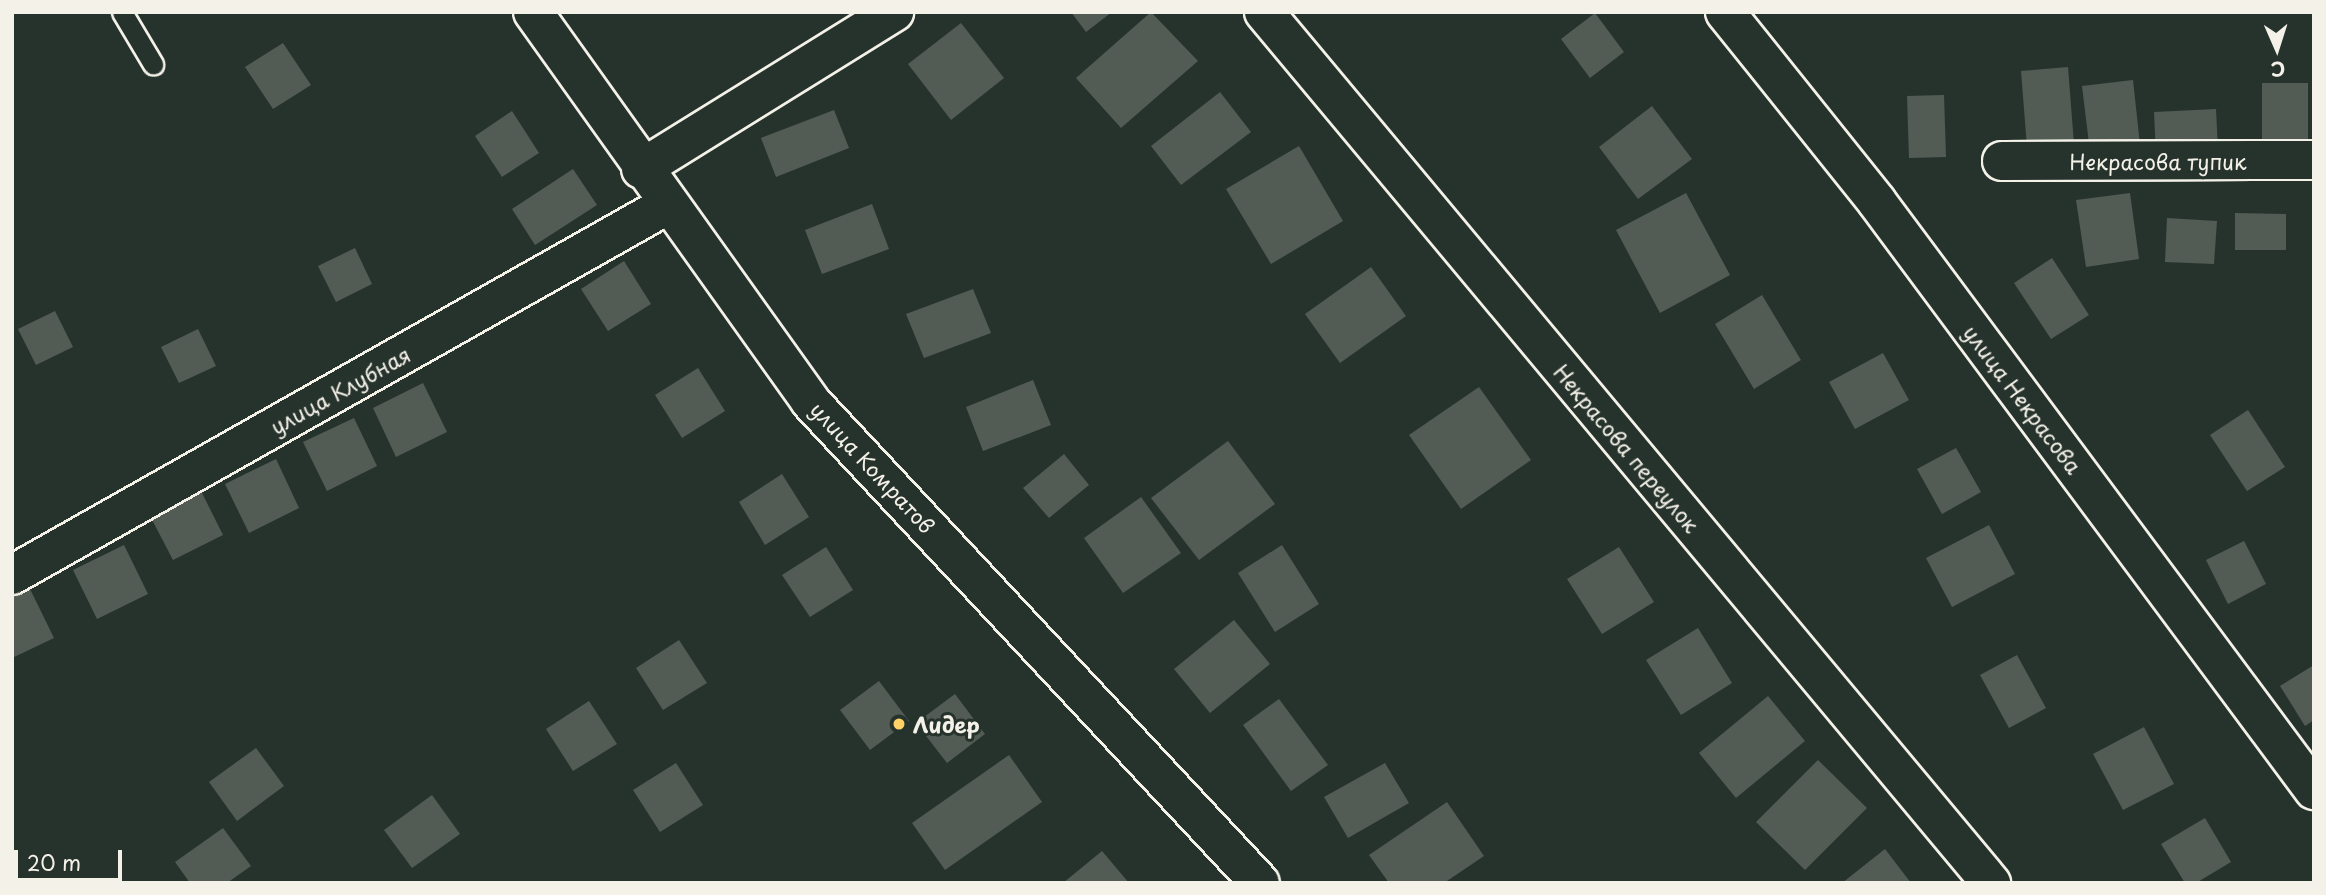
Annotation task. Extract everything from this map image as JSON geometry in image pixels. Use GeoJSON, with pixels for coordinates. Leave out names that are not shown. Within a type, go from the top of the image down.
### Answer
{"type":"FeatureCollection","features":[{"type":"Feature","properties":{"kind":"street","name":"улица Комратов"},"geometry":{"type":"LineString","coordinates":[[533,12],[641,169],[810,401],[1260,883]]}},
{"type":"Feature","properties":{"kind":"street"},"geometry":{"type":"LineString","coordinates":[[641,169],[894,12]]}},
{"type":"Feature","properties":{"kind":"street","name":"Некрасова переулок"},"geometry":{"type":"LineString","coordinates":[[1264,12],[1991,883]]}},
{"type":"Feature","properties":{"kind":"street","name":"улица Некрасова"},"geometry":{"type":"LineString","coordinates":[[1726,12],[1877,202],[2314,790]]}},
{"type":"Feature","properties":{"kind":"street","name":"Некрасова тупик"},"geometry":{"type":"LineString","coordinates":[[2002,161],[2314,160]]}},
{"type":"Feature","properties":{"kind":"street","name":"улица Клубная"},"geometry":{"type":"LineString","coordinates":[[12,575],[667,205]]}},
{"type":"Feature","properties":{"kind":"lane"},"geometry":{"type":"LineString","coordinates":[[122,12],[153,64]]}},
{"type":"Feature","properties":{"kind":"building"},"geometry":{"type":"Polygon","coordinates":[[[1071,12],[1112,12],[1086,32],[1071,12]]]}},
{"type":"Feature","properties":{"kind":"building"},"geometry":{"type":"Polygon","coordinates":[[[1151,12],[1198,61],[1121,128],[1076,78],[1151,12]]]}},
{"type":"Feature","properties":{"kind":"building"},"geometry":{"type":"Polygon","coordinates":[[[1595,13],[1624,52],[1590,78],[1561,39],[1595,13]]]}},
{"type":"Feature","properties":{"kind":"building"},"geometry":{"type":"Polygon","coordinates":[[[961,23],[1004,78],[951,120],[908,64],[961,23]]]}},
{"type":"Feature","properties":{"kind":"building"},"geometry":{"type":"Polygon","coordinates":[[[283,43],[311,85],[273,109],[245,67],[283,43]]]}},
{"type":"Feature","properties":{"kind":"building"},"geometry":{"type":"Polygon","coordinates":[[[2068,67],[2075,157],[2028,160],[2021,71],[2068,67]]]}},
{"type":"Feature","properties":{"kind":"building"},"geometry":{"type":"Polygon","coordinates":[[[2133,80],[2141,154],[2091,160],[2082,86],[2133,80]]]}},
{"type":"Feature","properties":{"kind":"building"},"geometry":{"type":"Polygon","coordinates":[[[2262,83],[2308,83],[2308,150],[2262,150],[2262,83]]]}},
{"type":"Feature","properties":{"kind":"building"},"geometry":{"type":"Polygon","coordinates":[[[1220,92],[1251,132],[1181,185],[1151,146],[1220,92]]]}},
{"type":"Feature","properties":{"kind":"building"},"geometry":{"type":"Polygon","coordinates":[[[1944,95],[1946,157],[1909,158],[1907,96],[1944,95]]]}},
{"type":"Feature","properties":{"kind":"building"},"geometry":{"type":"Polygon","coordinates":[[[1652,106],[1692,159],[1638,199],[1599,147],[1652,106]]]}},
{"type":"Feature","properties":{"kind":"building"},"geometry":{"type":"Polygon","coordinates":[[[2216,109],[2218,150],[2156,154],[2154,112],[2216,109]]]}},
{"type":"Feature","properties":{"kind":"building"},"geometry":{"type":"Polygon","coordinates":[[[834,110],[849,148],[776,177],[761,138],[834,110]]]}},
{"type":"Feature","properties":{"kind":"building"},"geometry":{"type":"Polygon","coordinates":[[[512,111],[539,153],[502,177],[475,136],[512,111]]]}},
{"type":"Feature","properties":{"kind":"building"},"geometry":{"type":"Polygon","coordinates":[[[1299,146],[1343,221],[1271,264],[1226,189],[1299,146]]]}},
{"type":"Feature","properties":{"kind":"building"},"geometry":{"type":"Polygon","coordinates":[[[573,169],[597,205],[535,245],[512,209],[573,169]]]}},
{"type":"Feature","properties":{"kind":"building"},"geometry":{"type":"Polygon","coordinates":[[[1686,193],[1730,275],[1660,313],[1616,230],[1686,193]]]}},
{"type":"Feature","properties":{"kind":"building"},"geometry":{"type":"Polygon","coordinates":[[[2130,193],[2139,259],[2086,267],[2076,200],[2130,193]]]}},
{"type":"Feature","properties":{"kind":"building"},"geometry":{"type":"Polygon","coordinates":[[[872,204],[889,249],[822,274],[805,230],[872,204]]]}},
{"type":"Feature","properties":{"kind":"building"},"geometry":{"type":"Polygon","coordinates":[[[2235,213],[2286,214],[2286,250],[2235,250],[2235,213]]]}},
{"type":"Feature","properties":{"kind":"building"},"geometry":{"type":"Polygon","coordinates":[[[2167,218],[2217,221],[2214,264],[2165,262],[2167,218]]]}},
{"type":"Feature","properties":{"kind":"building"},"geometry":{"type":"Polygon","coordinates":[[[355,248],[372,284],[336,302],[318,266],[355,248]]]}},
{"type":"Feature","properties":{"kind":"building"},"geometry":{"type":"Polygon","coordinates":[[[2052,258],[2089,315],[2051,339],[2014,283],[2052,258]]]}},
{"type":"Feature","properties":{"kind":"building"},"geometry":{"type":"Polygon","coordinates":[[[624,261],[651,304],[608,331],[581,289],[624,261]]]}},
{"type":"Feature","properties":{"kind":"building"},"geometry":{"type":"Polygon","coordinates":[[[1371,267],[1406,316],[1340,363],[1305,314],[1371,267]]]}},
{"type":"Feature","properties":{"kind":"building"},"geometry":{"type":"Polygon","coordinates":[[[973,289],[991,333],[924,358],[906,314],[973,289]]]}},
{"type":"Feature","properties":{"kind":"building"},"geometry":{"type":"Polygon","coordinates":[[[1762,295],[1801,360],[1754,389],[1715,324],[1762,295]]]}},
{"type":"Feature","properties":{"kind":"building"},"geometry":{"type":"Polygon","coordinates":[[[55,311],[73,347],[36,365],[18,329],[55,311]]]}},
{"type":"Feature","properties":{"kind":"building"},"geometry":{"type":"Polygon","coordinates":[[[198,329],[216,366],[179,383],[161,347],[198,329]]]}},
{"type":"Feature","properties":{"kind":"building"},"geometry":{"type":"Polygon","coordinates":[[[1883,353],[1909,400],[1855,429],[1829,382],[1883,353]]]}},
{"type":"Feature","properties":{"kind":"building"},"geometry":{"type":"Polygon","coordinates":[[[698,368],[725,411],[682,438],[655,395],[698,368]]]}},
{"type":"Feature","properties":{"kind":"building"},"geometry":{"type":"Polygon","coordinates":[[[1033,380],[1051,425],[983,451],[966,407],[1033,380]]]}},
{"type":"Feature","properties":{"kind":"building"},"geometry":{"type":"Polygon","coordinates":[[[423,383],[447,432],[396,457],[373,408],[423,383]]]}},
{"type":"Feature","properties":{"kind":"building"},"geometry":{"type":"Polygon","coordinates":[[[1479,387],[1531,460],[1461,509],[1409,435],[1479,387]]]}},
{"type":"Feature","properties":{"kind":"building"},"geometry":{"type":"Polygon","coordinates":[[[2248,410],[2285,467],[2247,491],[2210,435],[2248,410]]]}},
{"type":"Feature","properties":{"kind":"building"},"geometry":{"type":"Polygon","coordinates":[[[354,418],[377,466],[327,491],[303,442],[354,418]]]}},
{"type":"Feature","properties":{"kind":"building"},"geometry":{"type":"Polygon","coordinates":[[[1228,441],[1275,504],[1199,560],[1151,498],[1228,441]]]}},
{"type":"Feature","properties":{"kind":"building"},"geometry":{"type":"Polygon","coordinates":[[[1956,448],[1981,492],[1942,514],[1917,469],[1956,448]]]}},
{"type":"Feature","properties":{"kind":"building"},"geometry":{"type":"Polygon","coordinates":[[[1064,454],[1089,485],[1049,518],[1023,488],[1064,454]]]}},
{"type":"Feature","properties":{"kind":"building"},"geometry":{"type":"Polygon","coordinates":[[[276,459],[299,508],[249,533],[225,484],[276,459]]]}},
{"type":"Feature","properties":{"kind":"building"},"geometry":{"type":"Polygon","coordinates":[[[782,474],[809,517],[765,545],[739,502],[782,474]]]}},
{"type":"Feature","properties":{"kind":"building"},"geometry":{"type":"Polygon","coordinates":[[[199,487],[223,535],[173,560],[148,512],[199,487]]]}},
{"type":"Feature","properties":{"kind":"building"},"geometry":{"type":"Polygon","coordinates":[[[1141,497],[1181,553],[1123,593],[1084,538],[1141,497]]]}},
{"type":"Feature","properties":{"kind":"building"},"geometry":{"type":"Polygon","coordinates":[[[1989,525],[2015,574],[1952,607],[1926,558],[1989,525]]]}},
{"type":"Feature","properties":{"kind":"building"},"geometry":{"type":"Polygon","coordinates":[[[2244,541],[2266,584],[2228,604],[2206,560],[2244,541]]]}},
{"type":"Feature","properties":{"kind":"building"},"geometry":{"type":"Polygon","coordinates":[[[124,545],[148,594],[97,619],[73,570],[124,545]]]}},
{"type":"Feature","properties":{"kind":"building"},"geometry":{"type":"Polygon","coordinates":[[[1282,545],[1319,604],[1275,632],[1238,573],[1282,545]]]}},
{"type":"Feature","properties":{"kind":"building"},"geometry":{"type":"Polygon","coordinates":[[[826,547],[853,590],[810,617],[782,575],[826,547]]]}},
{"type":"Feature","properties":{"kind":"building"},"geometry":{"type":"Polygon","coordinates":[[[1619,547],[1654,602],[1602,634],[1567,579],[1619,547]]]}},
{"type":"Feature","properties":{"kind":"building"},"geometry":{"type":"Polygon","coordinates":[[[30,589],[54,638],[12,658],[12,598],[30,589]]]}},
{"type":"Feature","properties":{"kind":"building"},"geometry":{"type":"Polygon","coordinates":[[[1234,620],[1270,664],[1210,713],[1174,669],[1234,620]]]}},
{"type":"Feature","properties":{"kind":"building"},"geometry":{"type":"Polygon","coordinates":[[[1698,628],[1732,683],[1681,715],[1646,660],[1698,628]]]}},
{"type":"Feature","properties":{"kind":"building"},"geometry":{"type":"Polygon","coordinates":[[[679,640],[707,683],[663,710],[636,668],[679,640]]]}},
{"type":"Feature","properties":{"kind":"building"},"geometry":{"type":"Polygon","coordinates":[[[2017,655],[2046,708],[2009,728],[1980,675],[2017,655]]]}},
{"type":"Feature","properties":{"kind":"building"},"geometry":{"type":"Polygon","coordinates":[[[2314,665],[2314,720],[2305,726],[2280,686],[2314,665]]]}},
{"type":"Feature","properties":{"kind":"building"},"geometry":{"type":"Polygon","coordinates":[[[879,681],[909,721],[870,750],[840,710],[879,681]]]}},
{"type":"Feature","properties":{"kind":"building"},"geometry":{"type":"Polygon","coordinates":[[[955,694],[985,734],[947,763],[916,723],[955,694]]]}},
{"type":"Feature","properties":{"kind":"building"},"geometry":{"type":"Polygon","coordinates":[[[1768,696],[1805,741],[1736,798],[1699,753],[1768,696]]]}},
{"type":"Feature","properties":{"kind":"building"},"geometry":{"type":"Polygon","coordinates":[[[1279,699],[1328,765],[1291,791],[1243,725],[1279,699]]]}},
{"type":"Feature","properties":{"kind":"building"},"geometry":{"type":"Polygon","coordinates":[[[589,701],[617,744],[573,771],[546,729],[589,701]]]}},
{"type":"Feature","properties":{"kind":"building"},"geometry":{"type":"Polygon","coordinates":[[[2144,727],[2174,784],[2123,810],[2093,754],[2144,727]]]}},
{"type":"Feature","properties":{"kind":"building"},"geometry":{"type":"Polygon","coordinates":[[[256,748],[284,786],[237,821],[209,782],[256,748]]]}},
{"type":"Feature","properties":{"kind":"building"},"geometry":{"type":"Polygon","coordinates":[[[1009,755],[1042,802],[945,870],[912,823],[1009,755]]]}},
{"type":"Feature","properties":{"kind":"building"},"geometry":{"type":"Polygon","coordinates":[[[1818,760],[1867,808],[1805,870],[1756,822],[1818,760]]]}},
{"type":"Feature","properties":{"kind":"building"},"geometry":{"type":"Polygon","coordinates":[[[676,763],[703,805],[660,832],[633,790],[676,763]]]}},
{"type":"Feature","properties":{"kind":"building"},"geometry":{"type":"Polygon","coordinates":[[[1385,763],[1409,803],[1348,838],[1324,797],[1385,763]]]}},
{"type":"Feature","properties":{"kind":"building"},"geometry":{"type":"Polygon","coordinates":[[[432,795],[460,834],[412,868],[384,830],[432,795]]]}},
{"type":"Feature","properties":{"kind":"building"},"geometry":{"type":"Polygon","coordinates":[[[1447,802],[1484,856],[1444,883],[1389,883],[1369,855],[1447,802]]]}},
{"type":"Feature","properties":{"kind":"building"},"geometry":{"type":"Polygon","coordinates":[[[2205,818],[2231,862],[2196,883],[2185,883],[2161,844],[2205,818]]]}},
{"type":"Feature","properties":{"kind":"building"},"geometry":{"type":"Polygon","coordinates":[[[223,828],[251,866],[227,883],[190,883],[175,862],[223,828]]]}},
{"type":"Feature","properties":{"kind":"building"},"geometry":{"type":"Polygon","coordinates":[[[1885,849],[1911,883],[1842,883],[1885,849]]]}},
{"type":"Feature","properties":{"kind":"building"},"geometry":{"type":"Polygon","coordinates":[[[1102,851],[1129,883],[1063,883],[1102,851]]]}},
{"type":"Feature","properties":{"kind":"place","name":"Лидер"},"geometry":{"type":"Point","coordinates":[899,724]}}]}
